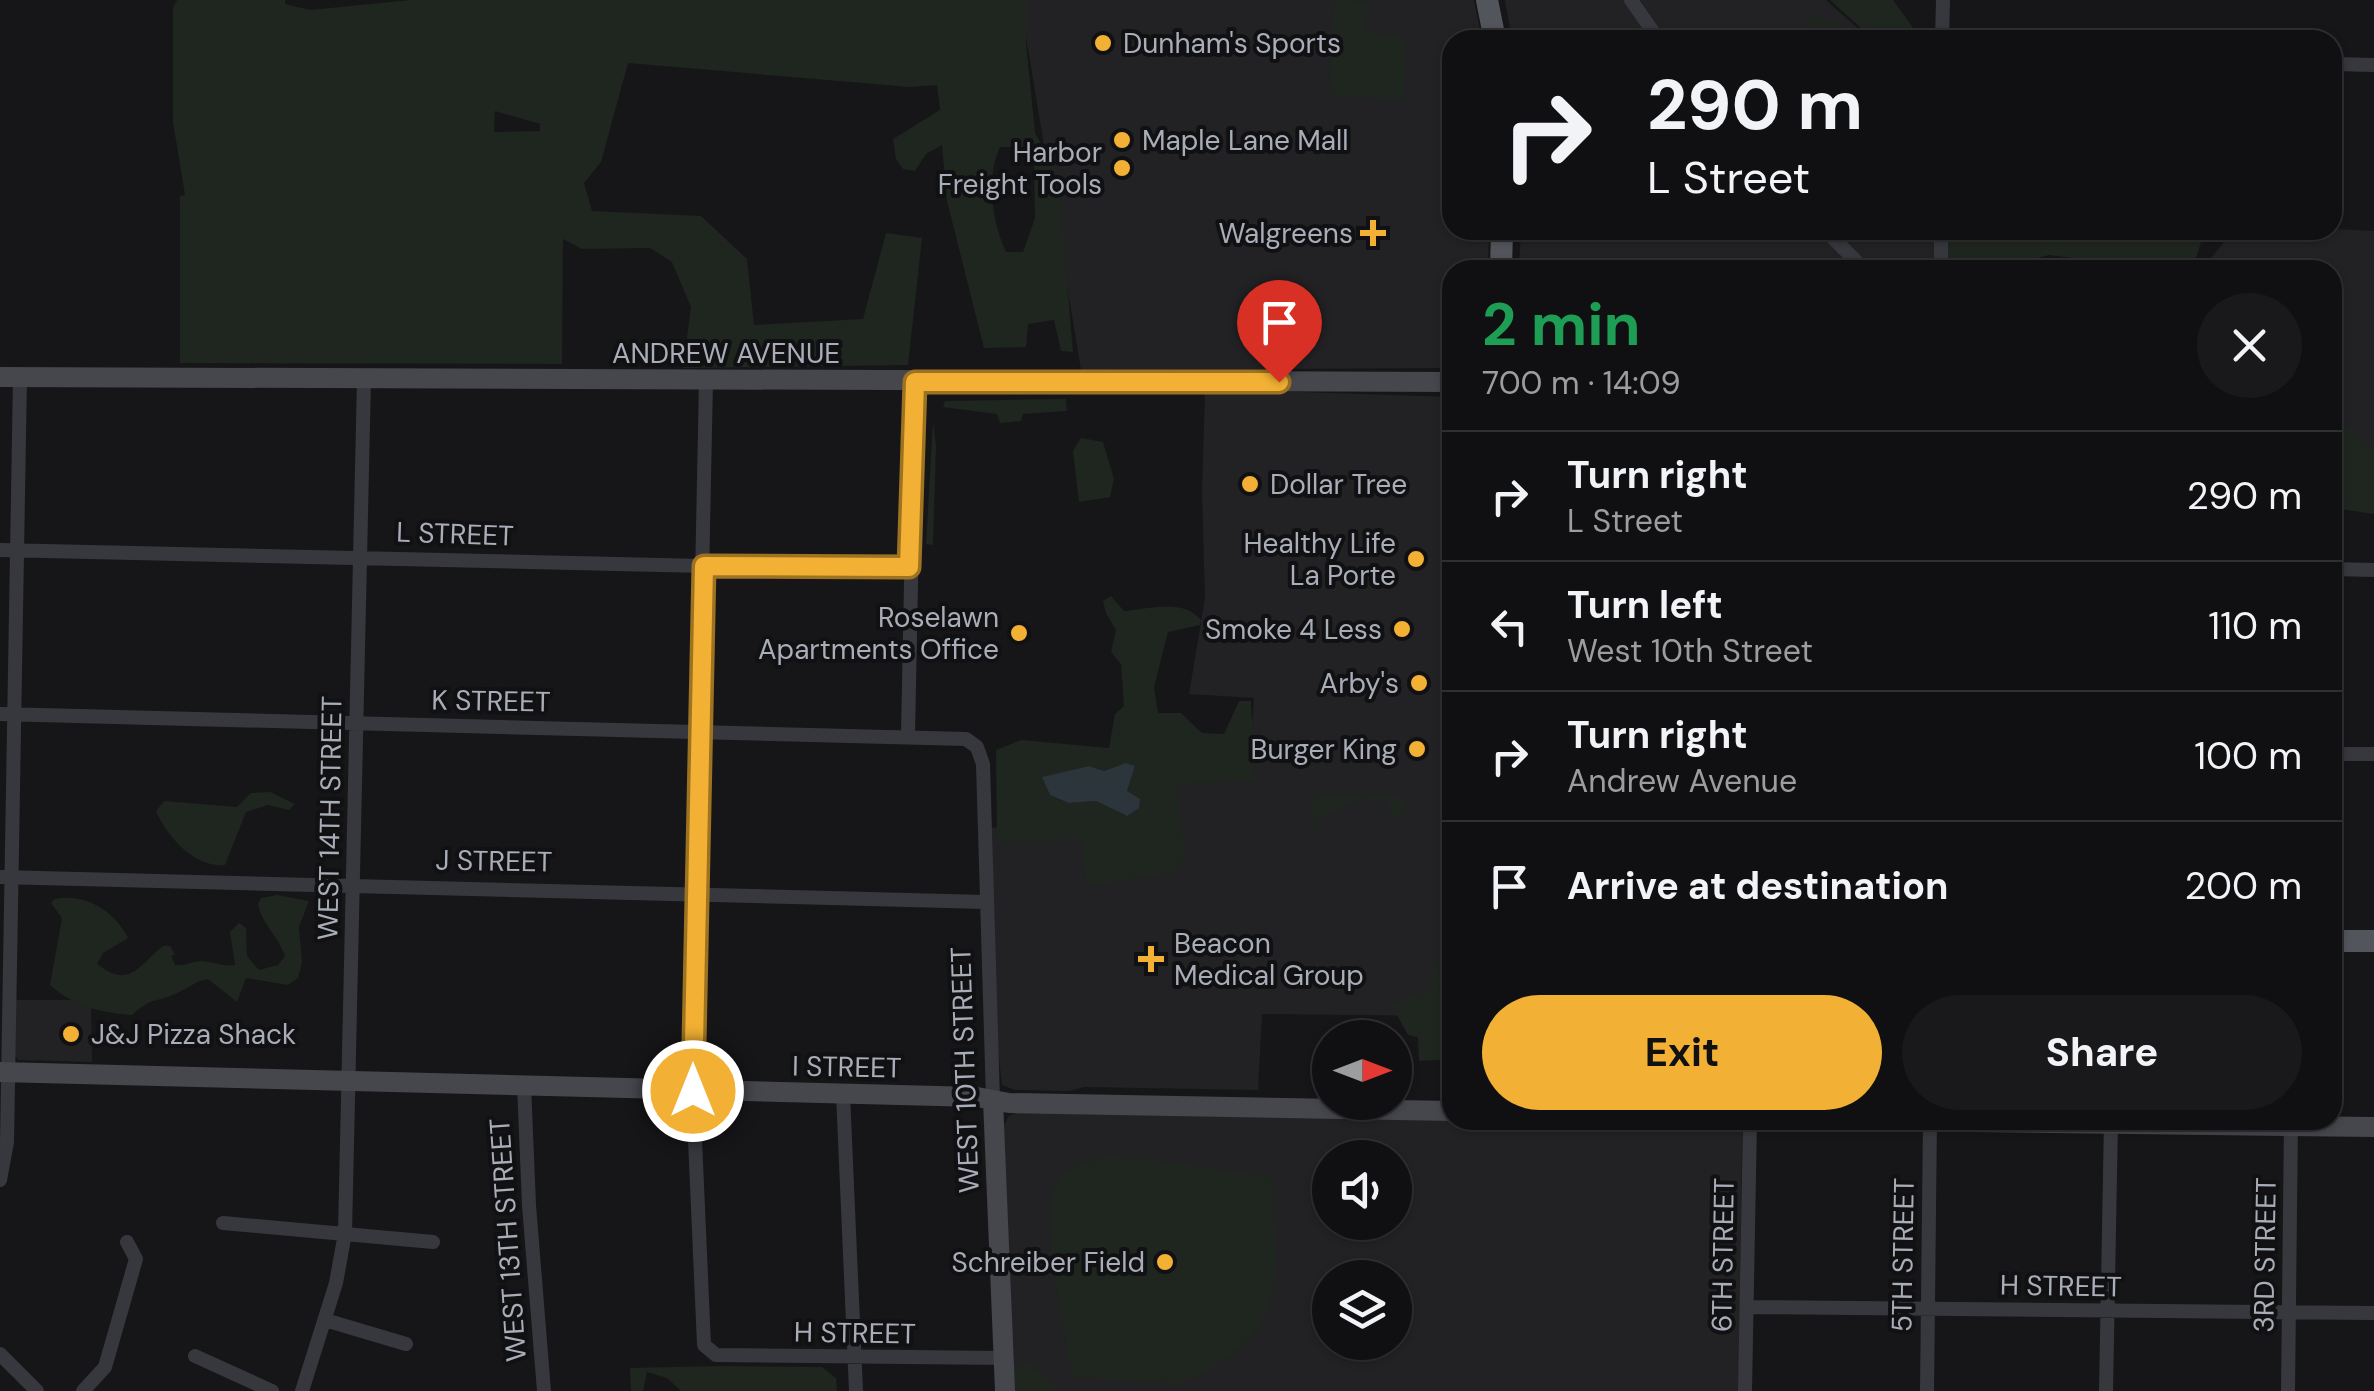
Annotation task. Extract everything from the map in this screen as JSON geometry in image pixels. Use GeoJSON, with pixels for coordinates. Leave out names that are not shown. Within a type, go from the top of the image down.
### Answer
{"type":"FeatureCollection","features":[{"type":"Feature","properties":{"kind":"main road"},"geometry":{"type":"LineString","coordinates":[[1487,0],[1493,30]]}},
{"type":"Feature","properties":{"kind":"main road"},"geometry":{"type":"LineString","coordinates":[[2342,941],[2374,941]]}},
{"type":"Feature","properties":{"kind":"street"},"geometry":{"type":"LineString","coordinates":[[1631,0],[1653,30]]}},
{"type":"Feature","properties":{"kind":"street"},"geometry":{"type":"LineString","coordinates":[[1942,30],[1943,0]]}},
{"type":"Feature","properties":{"kind":"street"},"geometry":{"type":"LineString","coordinates":[[2342,64],[2374,65]]}},
{"type":"Feature","properties":{"kind":"street"},"geometry":{"type":"LineString","coordinates":[[1835,240],[1855,260]]}},
{"type":"Feature","properties":{"kind":"street"},"geometry":{"type":"LineString","coordinates":[[0,1180],[7,1142],[7,714],[17,550],[10,377]]}},
{"type":"Feature","properties":{"kind":"street","name":"ANDREW AVENUE"},"geometry":{"type":"LineString","coordinates":[[10,377],[1442,382]]}},
{"type":"Feature","properties":{"kind":"street","name":"WEST 14TH STREET"},"geometry":{"type":"LineString","coordinates":[[302,1391],[336,1283],[344,1233],[364,380]]}},
{"type":"Feature","properties":{"kind":"street"},"geometry":{"type":"LineString","coordinates":[[693,1091],[706,381]]}},
{"type":"Feature","properties":{"kind":"street"},"geometry":{"type":"LineString","coordinates":[[908,735],[915,382]]}},
{"type":"Feature","properties":{"kind":"street","name":"L STREET"},"geometry":{"type":"LineString","coordinates":[[0,550],[909,567]]}},
{"type":"Feature","properties":{"kind":"street"},"geometry":{"type":"LineString","coordinates":[[2342,570],[2374,570]]}},
{"type":"Feature","properties":{"kind":"street","name":"K STREET"},"geometry":{"type":"LineString","coordinates":[[7,714],[908,735],[966,738],[977,748]]}},
{"type":"Feature","properties":{"kind":"street","name":"WEST 10TH STREET"},"geometry":{"type":"LineString","coordinates":[[977,748],[983,764],[1005,1391]]}},
{"type":"Feature","properties":{"kind":"street"},"geometry":{"type":"LineString","coordinates":[[2342,754],[2374,754]]}},
{"type":"Feature","properties":{"kind":"street","name":"J STREET"},"geometry":{"type":"LineString","coordinates":[[6,878],[986,902]]}},
{"type":"Feature","properties":{"kind":"street","name":"I STREET"},"geometry":{"type":"LineString","coordinates":[[4,1072],[977,1097],[1005,1103],[1442,1111]]}},
{"type":"Feature","properties":{"kind":"street","name":"WEST 13TH STREET"},"geometry":{"type":"LineString","coordinates":[[524,1085],[528,1205],[544,1391]]}},
{"type":"Feature","properties":{"kind":"street","name":"H STREET"},"geometry":{"type":"LineString","coordinates":[[693,1091],[702,1338],[706,1350],[716,1355],[1004,1358]]}},
{"type":"Feature","properties":{"kind":"street"},"geometry":{"type":"LineString","coordinates":[[843,1094],[856,1391]]}},
{"type":"Feature","properties":{"kind":"street"},"geometry":{"type":"LineString","coordinates":[[2342,1125],[2374,1127]]}},
{"type":"Feature","properties":{"kind":"street","name":"6TH STREET"},"geometry":{"type":"LineString","coordinates":[[1745,1391],[1750,1130]]}},
{"type":"Feature","properties":{"kind":"street","name":"5TH STREET"},"geometry":{"type":"LineString","coordinates":[[1927,1391],[1930,1130]]}},
{"type":"Feature","properties":{"kind":"street"},"geometry":{"type":"LineString","coordinates":[[2106,1391],[2111,1130]]}},
{"type":"Feature","properties":{"kind":"street","name":"3RD STREET"},"geometry":{"type":"LineString","coordinates":[[2288,1391],[2291,1130]]}},
{"type":"Feature","properties":{"kind":"street"},"geometry":{"type":"LineString","coordinates":[[224,1223],[434,1242]]}},
{"type":"Feature","properties":{"kind":"street"},"geometry":{"type":"LineString","coordinates":[[83,1391],[105,1367],[116,1337],[136,1259],[127,1242]]}},
{"type":"Feature","properties":{"kind":"street","name":"H STREET"},"geometry":{"type":"LineString","coordinates":[[1747,1307],[2374,1313]]}},
{"type":"Feature","properties":{"kind":"street"},"geometry":{"type":"LineString","coordinates":[[325,1320],[406,1344]]}},
{"type":"Feature","properties":{"kind":"street"},"geometry":{"type":"LineString","coordinates":[[0,1354],[37,1391]]}},
{"type":"Feature","properties":{"kind":"street"},"geometry":{"type":"LineString","coordinates":[[195,1356],[272,1391]]}},
{"type":"Feature","properties":{"kind":"shaded area"},"geometry":{"type":"Polygon","coordinates":[[[177,0],[285,0],[285,4],[310,10],[411,0],[1026,0],[1035,133],[1058,173],[1073,352],[1061,351],[1054,320],[1028,324],[1026,347],[984,348],[947,201],[942,145],[926,154],[915,171],[903,169],[896,159],[893,139],[940,110],[937,85],[909,87],[628,63],[601,162],[584,183],[592,211],[701,216],[747,259],[754,325],[863,319],[886,233],[922,238],[908,365],[683,368],[691,307],[672,262],[650,248],[582,249],[563,239],[562,364],[180,363],[180,196],[185,195],[173,122],[173,8],[177,0]],[[495,111],[494,132],[540,131],[540,124],[495,111]],[[1000,147],[992,185],[997,227],[1006,252],[1023,252],[1035,218],[1034,159],[1019,147],[1000,147]]]}},
{"type":"Feature","properties":{"kind":"shaded area"},"geometry":{"type":"Polygon","coordinates":[[[1020,0],[1474,0],[1480,30],[1442,30],[1442,240],[1489,240],[1488,260],[1442,260],[1442,368],[1081,370],[1020,0]]]}},
{"type":"Feature","properties":{"kind":"shaded area"},"geometry":{"type":"Polygon","coordinates":[[[1338,0],[1369,2],[1365,28],[1405,40],[1404,100],[1339,96],[1329,89],[1334,5],[1338,0]]]}},
{"type":"Feature","properties":{"kind":"shaded area"},"geometry":{"type":"Polygon","coordinates":[[[1505,0],[1625,0],[1647,30],[1510,30],[1505,0]]]}},
{"type":"Feature","properties":{"kind":"shaded area"},"geometry":{"type":"Polygon","coordinates":[[[1640,0],[1826,0],[1860,30],[1661,30],[1640,0]]]}},
{"type":"Feature","properties":{"kind":"shaded area"},"geometry":{"type":"Polygon","coordinates":[[[1830,0],[1893,0],[1915,30],[1863,30],[1830,0]]]}},
{"type":"Feature","properties":{"kind":"shaded area"},"geometry":{"type":"Polygon","coordinates":[[[1815,13],[1844,30],[1815,30],[1805,18],[1815,13]]]}},
{"type":"Feature","properties":{"kind":"shaded area"},"geometry":{"type":"Polygon","coordinates":[[[2342,229],[2374,231],[2374,510],[2342,483],[2342,260],[2209,260],[2226,240],[2342,240],[2342,229]]]}},
{"type":"Feature","properties":{"kind":"shaded area"},"geometry":{"type":"Polygon","coordinates":[[[1520,240],[1826,240],[1846,260],[1520,260],[1520,240]]]}},
{"type":"Feature","properties":{"kind":"shaded area"},"geometry":{"type":"Polygon","coordinates":[[[1843,240],[1936,240],[1936,260],[1862,260],[1843,240]]]}},
{"type":"Feature","properties":{"kind":"shaded area"},"geometry":{"type":"Polygon","coordinates":[[[1948,240],[2202,240],[2195,260],[2081,260],[2049,255],[2035,260],[1948,260],[1948,240]]]}},
{"type":"Feature","properties":{"kind":"shaded area"},"geometry":{"type":"Polygon","coordinates":[[[1205,392],[1442,397],[1439,1016],[1262,1014],[1258,1090],[1015,1090],[1002,1085],[998,1050],[988,828],[1164,818],[1168,772],[1249,770],[1254,698],[1189,694],[1205,598],[1205,392]]]}},
{"type":"Feature","properties":{"kind":"shaded area"},"geometry":{"type":"Polygon","coordinates":[[[1066,399],[1067,411],[1023,414],[1021,421],[1000,423],[997,414],[943,407],[945,401],[1066,399]]]}},
{"type":"Feature","properties":{"kind":"shaded area"},"geometry":{"type":"Polygon","coordinates":[[[2342,421],[2374,450],[2374,514],[2342,509],[2342,421]]]}},
{"type":"Feature","properties":{"kind":"shaded area"},"geometry":{"type":"Polygon","coordinates":[[[933,422],[936,445],[933,545],[926,544],[933,422]]]}},
{"type":"Feature","properties":{"kind":"shaded area"},"geometry":{"type":"Polygon","coordinates":[[[1081,438],[1103,442],[1114,479],[1110,497],[1079,502],[1073,451],[1081,438]]]}},
{"type":"Feature","properties":{"kind":"shaded area"},"geometry":{"type":"Polygon","coordinates":[[[1111,596],[1124,611],[1176,607],[1201,620],[1200,625],[1168,632],[1154,687],[1158,713],[1181,713],[1202,733],[1224,734],[1239,701],[1251,701],[1255,780],[1176,784],[1186,857],[1174,873],[1086,886],[1083,839],[997,842],[996,750],[1021,740],[1109,748],[1115,714],[1124,706],[1121,664],[1111,652],[1116,630],[1103,601],[1111,596]],[[1126,763],[1104,771],[1089,766],[1043,777],[1050,795],[1067,803],[1096,801],[1126,816],[1127,791],[1135,766],[1126,763]]]}},
{"type":"Feature","properties":{"kind":"shaded area"},"geometry":{"type":"Polygon","coordinates":[[[1126,763],[1135,766],[1127,791],[1140,799],[1139,808],[1127,816],[1096,801],[1068,803],[1050,795],[1042,777],[1089,766],[1104,771],[1126,763]]]}},
{"type":"Feature","properties":{"kind":"shaded area"},"geometry":{"type":"Polygon","coordinates":[[[270,792],[295,804],[289,810],[268,805],[246,812],[225,865],[203,861],[183,849],[156,811],[164,801],[237,807],[251,793],[270,792]]]}},
{"type":"Feature","properties":{"kind":"shaded area"},"geometry":{"type":"Polygon","coordinates":[[[1320,793],[1392,795],[1401,799],[1409,814],[1395,820],[1386,799],[1371,804],[1366,796],[1314,820],[1314,830],[1310,828],[1311,802],[1320,793]]]}},
{"type":"Feature","properties":{"kind":"shaded area"},"geometry":{"type":"Polygon","coordinates":[[[1442,831],[1442,1060],[1419,1061],[1418,1037],[1412,1036],[1412,1020],[1400,1020],[1392,1006],[1433,987],[1430,977],[1438,960],[1441,855],[1437,840],[1442,831]]]}},
{"type":"Feature","properties":{"kind":"shaded area"},"geometry":{"type":"Polygon","coordinates":[[[277,895],[309,901],[299,927],[302,963],[298,978],[288,985],[246,978],[237,1002],[208,979],[150,1002],[132,1015],[88,1007],[50,985],[62,918],[51,903],[55,899],[88,902],[115,920],[128,938],[103,953],[97,964],[126,975],[163,946],[170,946],[175,965],[200,961],[235,965],[230,932],[239,923],[246,928],[247,956],[259,970],[278,965],[285,956],[258,904],[261,898],[277,895]]]}},
{"type":"Feature","properties":{"kind":"shaded area"},"geometry":{"type":"Polygon","coordinates":[[[16,1000],[91,1000],[92,1062],[18,1060],[16,1000]]]}},
{"type":"Feature","properties":{"kind":"shaded area"},"geometry":{"type":"Polygon","coordinates":[[[1018,1112],[1442,1120],[1442,1130],[1742,1131],[1739,1391],[1014,1391],[1003,1126],[1009,1116],[1018,1112]]]}},
{"type":"Feature","properties":{"kind":"shaded area","name":"Schreiber Field"},"geometry":{"type":"Polygon","coordinates":[[[1104,1157],[1271,1177],[1275,1276],[1263,1319],[1249,1339],[1228,1357],[1180,1384],[1072,1377],[1052,1248],[1052,1198],[1057,1181],[1067,1170],[1104,1157]]]}},
{"type":"Feature","properties":{"kind":"shaded area"},"geometry":{"type":"Polygon","coordinates":[[[1026,1364],[1043,1373],[1058,1391],[1013,1391],[1013,1368],[1026,1364]]]}},
{"type":"Feature","properties":{"kind":"shaded area"},"geometry":{"type":"Polygon","coordinates":[[[822,1367],[836,1378],[837,1391],[681,1391],[667,1378],[647,1372],[643,1391],[631,1391],[630,1368],[822,1367]]]}},
{"type":"Feature","properties":{"kind":"place","name":"Dunham's Sports"},"geometry":{"type":"Point","coordinates":[1103,43]}},
{"type":"Feature","properties":{"kind":"place","name":"Maple Lane Mall"},"geometry":{"type":"Point","coordinates":[1122,140]}},
{"type":"Feature","properties":{"kind":"place","name":"Harbor Freight Tools"},"geometry":{"type":"Point","coordinates":[1122,168]}},
{"type":"Feature","properties":{"kind":"place","name":"Walgreens"},"geometry":{"type":"Point","coordinates":[1373,233]}},
{"type":"Feature","properties":{"kind":"place","name":"Dollar Tree"},"geometry":{"type":"Point","coordinates":[1250,484]}},
{"type":"Feature","properties":{"kind":"place","name":"Healthy Life La Porte"},"geometry":{"type":"Point","coordinates":[1416,559]}},
{"type":"Feature","properties":{"kind":"place","name":"Smoke 4 Less"},"geometry":{"type":"Point","coordinates":[1402,629]}},
{"type":"Feature","properties":{"kind":"place","name":"Roselawn Apartments Office"},"geometry":{"type":"Point","coordinates":[1019,633]}},
{"type":"Feature","properties":{"kind":"place","name":"Arby's"},"geometry":{"type":"Point","coordinates":[1419,683]}},
{"type":"Feature","properties":{"kind":"place","name":"Burger King"},"geometry":{"type":"Point","coordinates":[1417,749]}},
{"type":"Feature","properties":{"kind":"place","name":"Beacon Medical Group"},"geometry":{"type":"Point","coordinates":[1151,959]}},
{"type":"Feature","properties":{"kind":"place","name":"J&J Pizza Shack"},"geometry":{"type":"Point","coordinates":[71,1034]}},
{"type":"Feature","properties":{"kind":"place","name":"Schreiber Field"},"geometry":{"type":"Point","coordinates":[1165,1262]}},
{"type":"Feature","properties":{"kind":"route"},"geometry":{"type":"LineString","coordinates":[[693,1091],[704,566],[909,567],[915,382],[1279,382]]}}]}
